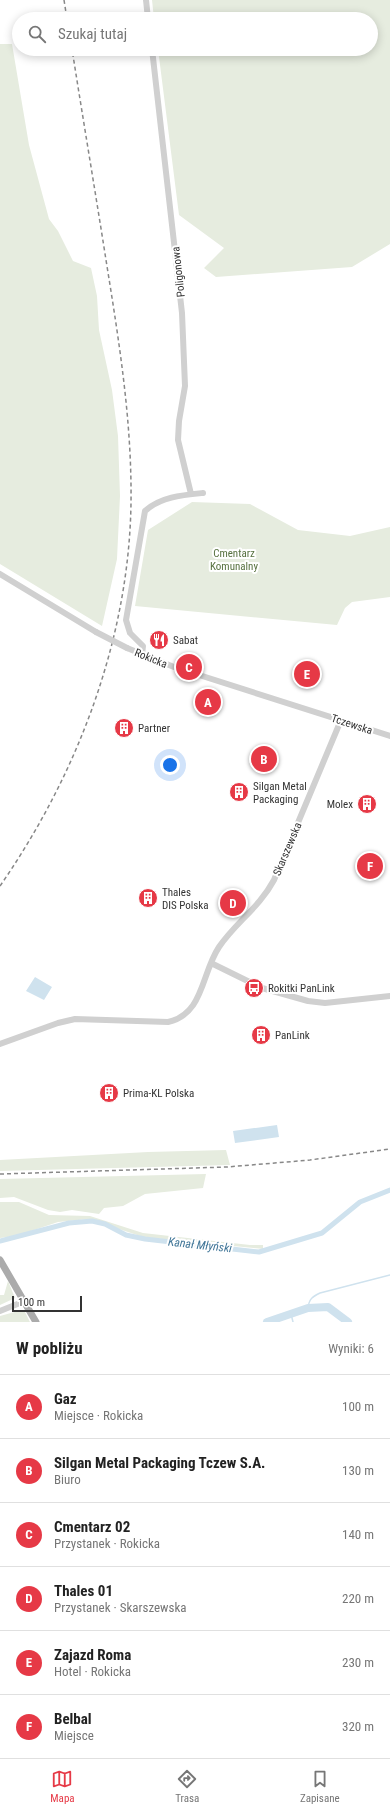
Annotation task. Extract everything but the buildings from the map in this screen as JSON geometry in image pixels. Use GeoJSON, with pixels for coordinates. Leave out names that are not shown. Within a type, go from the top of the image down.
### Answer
{"type":"FeatureCollection","features":[{"type":"Feature","properties":{"kind":"main road"},"geometry":{"type":"LineString","coordinates":[[0,1260],[36,1322]]}},
{"type":"Feature","properties":{"kind":"street"},"geometry":{"type":"LineString","coordinates":[[146,0],[147,12]]}},
{"type":"Feature","properties":{"kind":"street","name":"Poligonowa"},"geometry":{"type":"LineString","coordinates":[[153,56],[182,312],[185,386],[178,421],[178,440],[191,494]]}},
{"type":"Feature","properties":{"kind":"street"},"geometry":{"type":"LineString","coordinates":[[142,654],[143,646],[130,632],[126,620],[142,519],[145,511],[152,505],[191,494],[203,493]]}},
{"type":"Feature","properties":{"kind":"street","name":"Rokicka"},"geometry":{"type":"LineString","coordinates":[[0,574],[96,632],[127,648],[174,667],[314,712]]}},
{"type":"Feature","properties":{"kind":"street","name":"Tczewska"},"geometry":{"type":"LineString","coordinates":[[314,712],[390,736]]}},
{"type":"Feature","properties":{"kind":"street","name":"Skarszewska"},"geometry":{"type":"LineString","coordinates":[[0,1044],[58,1023],[75,1019],[154,1022],[177,1020],[189,1011],[195,1004],[219,947],[259,904],[272,884],[341,720]]}},
{"type":"Feature","properties":{"kind":"street"},"geometry":{"type":"LineString","coordinates":[[211,963],[262,988],[308,1001],[325,1003],[390,996]]}},
{"type":"Feature","properties":{"kind":"street"},"geometry":{"type":"LineString","coordinates":[[0,1311],[25,1301]]}},
{"type":"Feature","properties":{"kind":"green space"},"geometry":{"type":"Polygon","coordinates":[[[152,0],[390,0],[390,244],[352,267],[216,277],[204,268],[224,248],[179,215],[159,56],[378,56],[378,12],[153,12],[152,0]]]}},
{"type":"Feature","properties":{"kind":"green space"},"geometry":{"type":"Polygon","coordinates":[[[0,44],[12,44],[12,56],[14,56],[29,145],[49,219],[58,231],[73,261],[91,268],[97,296],[99,330],[112,390],[118,436],[120,496],[117,559],[102,626],[0,564],[0,44]]]}},
{"type":"Feature","properties":{"kind":"green space","name":"Cmentarz Komunalny"},"geometry":{"type":"Polygon","coordinates":[[[192,502],[250,504],[298,530],[350,536],[390,527],[390,597],[352,602],[345,608],[337,625],[135,606],[148,530],[192,502]]]}},
{"type":"Feature","properties":{"kind":"green space"},"geometry":{"type":"Polygon","coordinates":[[[226,1150],[230,1165],[0,1171],[0,1160],[148,1152],[226,1150]]]}},
{"type":"Feature","properties":{"kind":"green space"},"geometry":{"type":"Polygon","coordinates":[[[206,1174],[203,1188],[145,1194],[123,1206],[104,1208],[99,1214],[72,1210],[60,1212],[48,1210],[14,1197],[0,1198],[0,1179],[206,1174]]]}},
{"type":"Feature","properties":{"kind":"green space"},"geometry":{"type":"Polygon","coordinates":[[[0,1202],[19,1202],[49,1215],[90,1216],[143,1233],[250,1245],[263,1245],[263,1249],[143,1237],[89,1219],[58,1222],[16,1236],[0,1238],[0,1202]]]}},
{"type":"Feature","properties":{"kind":"green space"},"geometry":{"type":"Polygon","coordinates":[[[8,1281],[15,1298],[0,1305],[0,1295],[4,1295],[8,1281]]]}},
{"type":"Feature","properties":{"kind":"green space"},"geometry":{"type":"Polygon","coordinates":[[[22,1310],[25,1312],[30,1322],[0,1322],[0,1316],[22,1310]]]}},
{"type":"Feature","properties":{"kind":"water"},"geometry":{"type":"Polygon","coordinates":[[[35,977],[52,987],[44,1000],[26,991],[35,977]]]}},
{"type":"Feature","properties":{"kind":"water"},"geometry":{"type":"Polygon","coordinates":[[[277,1125],[279,1137],[235,1143],[233,1131],[277,1125]]]}},
{"type":"Feature","properties":{"kind":"waterway","name":"Kanał Młyński"},"geometry":{"type":"LineString","coordinates":[[0,1241],[69,1223],[92,1221],[105,1224],[126,1235],[145,1239],[259,1252],[322,1233],[360,1202],[390,1190]]}},
{"type":"Feature","properties":{"kind":"waterway"},"geometry":{"type":"LineString","coordinates":[[308,1308],[311,1299],[320,1293],[390,1275]]}},
{"type":"Feature","properties":{"kind":"waterway"},"geometry":{"type":"LineString","coordinates":[[267,1322],[308,1308],[328,1307],[348,1322]]}},
{"type":"Feature","properties":{"kind":"waterway"},"geometry":{"type":"LineString","coordinates":[[291,1314],[293,1322]]}},
{"type":"Feature","properties":{"kind":"railway"},"geometry":{"type":"LineString","coordinates":[[64,0],[66,12]]}},
{"type":"Feature","properties":{"kind":"railway"},"geometry":{"type":"LineString","coordinates":[[0,886],[28,843],[53,799],[75,752],[94,704],[109,655],[121,605],[128,554],[131,472],[124,381],[111,290],[73,56]]}},
{"type":"Feature","properties":{"kind":"railway"},"geometry":{"type":"LineString","coordinates":[[0,1174],[227,1167],[310,1160],[390,1149]]}},
{"type":"Feature","properties":{"kind":"place","name":"Sabat"},"geometry":{"type":"Point","coordinates":[159,640]}},
{"type":"Feature","properties":{"kind":"place","name":"Cmentarz 02"},"geometry":{"type":"Point","coordinates":[189,667]}},
{"type":"Feature","properties":{"kind":"place","name":"Zajazd Roma"},"geometry":{"type":"Point","coordinates":[307,674]}},
{"type":"Feature","properties":{"kind":"place","name":"Gaz"},"geometry":{"type":"Point","coordinates":[208,702]}},
{"type":"Feature","properties":{"kind":"place","name":"Partner"},"geometry":{"type":"Point","coordinates":[124,728]}},
{"type":"Feature","properties":{"kind":"place","name":"Silgan Metal Packaging Tczew S.A."},"geometry":{"type":"Point","coordinates":[264,759]}},
{"type":"Feature","properties":{"kind":"place","name":"Silgan Metal Packaging"},"geometry":{"type":"Point","coordinates":[239,792]}},
{"type":"Feature","properties":{"kind":"place","name":"Molex"},"geometry":{"type":"Point","coordinates":[367,804]}},
{"type":"Feature","properties":{"kind":"place","name":"Belbal"},"geometry":{"type":"Point","coordinates":[370,866]}},
{"type":"Feature","properties":{"kind":"place","name":"Thales DIS Polska"},"geometry":{"type":"Point","coordinates":[148,898]}},
{"type":"Feature","properties":{"kind":"place","name":"Thales 01"},"geometry":{"type":"Point","coordinates":[233,903]}},
{"type":"Feature","properties":{"kind":"place","name":"Rokitki PanLink"},"geometry":{"type":"Point","coordinates":[254,988]}},
{"type":"Feature","properties":{"kind":"place","name":"PanLink"},"geometry":{"type":"Point","coordinates":[261,1035]}},
{"type":"Feature","properties":{"kind":"place","name":"Prima-KL Polska"},"geometry":{"type":"Point","coordinates":[109,1093]}}]}
